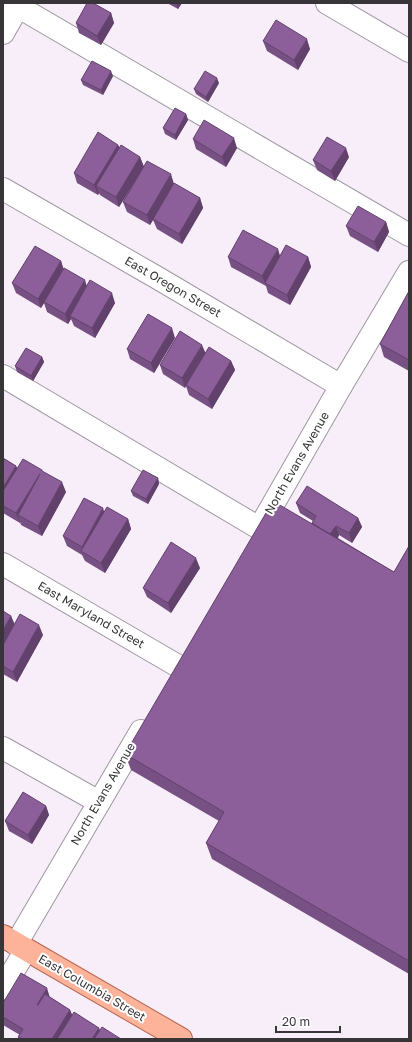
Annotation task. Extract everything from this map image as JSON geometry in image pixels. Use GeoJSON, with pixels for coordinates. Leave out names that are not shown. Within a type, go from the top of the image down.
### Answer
{"type":"FeatureCollection","features":[{"type":"Feature","properties":{"kind":"main road","name":"East Columbia Street"},"geometry":{"type":"LineString","coordinates":[[15,943],[181,1039]]}},
{"type":"Feature","properties":{"kind":"street"},"geometry":{"type":"LineString","coordinates":[[327,3],[409,51]]}},
{"type":"Feature","properties":{"kind":"street"},"geometry":{"type":"LineString","coordinates":[[3,33],[17,4],[409,235]]}},
{"type":"Feature","properties":{"kind":"street","name":"East Oregon Street"},"geometry":{"type":"LineString","coordinates":[[3,189],[341,386]]}},
{"type":"Feature","properties":{"kind":"street","name":"North Evans Avenue"},"geometry":{"type":"LineString","coordinates":[[248,548],[341,386],[409,272]]}},
{"type":"Feature","properties":{"kind":"street"},"geometry":{"type":"LineString","coordinates":[[3,376],[259,528]]}},
{"type":"Feature","properties":{"kind":"street","name":"East Maryland Street"},"geometry":{"type":"LineString","coordinates":[[3,564],[178,666]]}},
{"type":"Feature","properties":{"kind":"street","name":"North Evans Avenue"},"geometry":{"type":"LineString","coordinates":[[3,988],[15,943],[150,714]]}},
{"type":"Feature","properties":{"kind":"street"},"geometry":{"type":"LineString","coordinates":[[3,748],[99,802]]}},
{"type":"Feature","properties":{"kind":"building"},"geometry":{"type":"Polygon","coordinates":[[[87,3],[93,3],[111,13],[97,36],[76,23],[87,3]]]}},
{"type":"Feature","properties":{"kind":"building"},"geometry":{"type":"Polygon","coordinates":[[[276,20],[307,39],[294,60],[263,41],[276,20]]]}},
{"type":"Feature","properties":{"kind":"building"},"geometry":{"type":"Polygon","coordinates":[[[92,61],[111,71],[101,90],[81,80],[92,61]]]}},
{"type":"Feature","properties":{"kind":"building"},"geometry":{"type":"Polygon","coordinates":[[[205,71],[217,78],[206,97],[194,89],[205,71]]]}},
{"type":"Feature","properties":{"kind":"building"},"geometry":{"type":"Polygon","coordinates":[[[175,108],[186,114],[175,135],[163,128],[175,108]]]}},
{"type":"Feature","properties":{"kind":"building"},"geometry":{"type":"Polygon","coordinates":[[[204,120],[234,138],[222,157],[193,139],[204,120]]]}},
{"type":"Feature","properties":{"kind":"building"},"geometry":{"type":"Polygon","coordinates":[[[98,132],[118,145],[94,185],[74,173],[98,132]]]}},
{"type":"Feature","properties":{"kind":"building"},"geometry":{"type":"Polygon","coordinates":[[[327,137],[346,148],[331,171],[313,160],[327,137]]]}},
{"type":"Feature","properties":{"kind":"building"},"geometry":{"type":"Polygon","coordinates":[[[121,145],[140,157],[116,197],[96,186],[121,145]]]}},
{"type":"Feature","properties":{"kind":"building"},"geometry":{"type":"Polygon","coordinates":[[[147,161],[171,174],[147,215],[123,202],[147,161]]]}},
{"type":"Feature","properties":{"kind":"building"},"geometry":{"type":"Polygon","coordinates":[[[174,183],[200,198],[179,234],[153,219],[174,183]]]}},
{"type":"Feature","properties":{"kind":"building"},"geometry":{"type":"Polygon","coordinates":[[[358,206],[386,222],[374,242],[346,226],[358,206]]]}},
{"type":"Feature","properties":{"kind":"building"},"geometry":{"type":"Polygon","coordinates":[[[243,230],[278,249],[262,276],[228,257],[243,230]]]}},
{"type":"Feature","properties":{"kind":"building"},"geometry":{"type":"Polygon","coordinates":[[[286,245],[308,257],[287,295],[265,283],[286,245]]]}},
{"type":"Feature","properties":{"kind":"building"},"geometry":{"type":"Polygon","coordinates":[[[35,246],[61,261],[38,299],[12,283],[35,246]]]}},
{"type":"Feature","properties":{"kind":"building"},"geometry":{"type":"Polygon","coordinates":[[[64,268],[85,280],[65,314],[44,302],[64,268]]]}},
{"type":"Feature","properties":{"kind":"building"},"geometry":{"type":"Polygon","coordinates":[[[90,280],[112,293],[92,328],[70,316],[90,280]]]}},
{"type":"Feature","properties":{"kind":"building"},"geometry":{"type":"Polygon","coordinates":[[[409,291],[409,360],[380,344],[409,291]]]}},
{"type":"Feature","properties":{"kind":"building"},"geometry":{"type":"Polygon","coordinates":[[[148,314],[172,328],[151,363],[127,349],[148,314]]]}},
{"type":"Feature","properties":{"kind":"building"},"geometry":{"type":"Polygon","coordinates":[[[180,331],[202,345],[182,378],[160,365],[180,331]]]}},
{"type":"Feature","properties":{"kind":"building"},"geometry":{"type":"Polygon","coordinates":[[[209,347],[231,361],[208,399],[186,385],[209,347]]]}},
{"type":"Feature","properties":{"kind":"building"},"geometry":{"type":"Polygon","coordinates":[[[26,348],[42,357],[31,376],[15,366],[26,348]]]}},
{"type":"Feature","properties":{"kind":"building"},"geometry":{"type":"Polygon","coordinates":[[[3,458],[16,466],[3,488],[3,458]]]}},
{"type":"Feature","properties":{"kind":"building"},"geometry":{"type":"Polygon","coordinates":[[[23,459],[62,482],[38,526],[18,515],[40,474],[16,513],[3,506],[3,491],[23,459]]]}},
{"type":"Feature","properties":{"kind":"building"},"geometry":{"type":"Polygon","coordinates":[[[143,470],[158,478],[146,499],[131,491],[143,470]]]}},
{"type":"Feature","properties":{"kind":"building"},"geometry":{"type":"Polygon","coordinates":[[[307,486],[358,518],[349,533],[336,526],[330,534],[312,523],[316,516],[296,503],[307,486]]]}},
{"type":"Feature","properties":{"kind":"building"},"geometry":{"type":"Polygon","coordinates":[[[84,498],[103,508],[82,547],[63,536],[84,498]]]}},
{"type":"Feature","properties":{"kind":"building"},"geometry":{"type":"Polygon","coordinates":[[[273,501],[394,572],[409,546],[409,961],[206,843],[224,812],[125,754],[273,501]]]}},
{"type":"Feature","properties":{"kind":"building"},"geometry":{"type":"Polygon","coordinates":[[[107,507],[128,519],[101,563],[81,551],[107,507]]]}},
{"type":"Feature","properties":{"kind":"building"},"geometry":{"type":"Polygon","coordinates":[[[171,542],[196,558],[168,603],[143,588],[171,542]]]}},
{"type":"Feature","properties":{"kind":"building"},"geometry":{"type":"Polygon","coordinates":[[[3,611],[11,616],[3,630],[3,611]]]}},
{"type":"Feature","properties":{"kind":"building"},"geometry":{"type":"Polygon","coordinates":[[[20,614],[39,625],[13,672],[3,666],[3,645],[20,614]]]}},
{"type":"Feature","properties":{"kind":"building"},"geometry":{"type":"Polygon","coordinates":[[[23,792],[46,806],[28,835],[5,821],[23,792]]]}},
{"type":"Feature","properties":{"kind":"building"},"geometry":{"type":"Polygon","coordinates":[[[21,973],[47,988],[37,1005],[45,994],[70,1010],[52,1039],[22,1039],[18,1037],[23,1029],[3,1017],[3,1003],[21,973]]]}},
{"type":"Feature","properties":{"kind":"building"},"geometry":{"type":"Polygon","coordinates":[[[74,1012],[99,1028],[92,1039],[57,1039],[74,1012]]]}},
{"type":"Feature","properties":{"kind":"building"},"geometry":{"type":"Polygon","coordinates":[[[102,1027],[121,1039],[94,1039],[102,1027]]]}}]}
